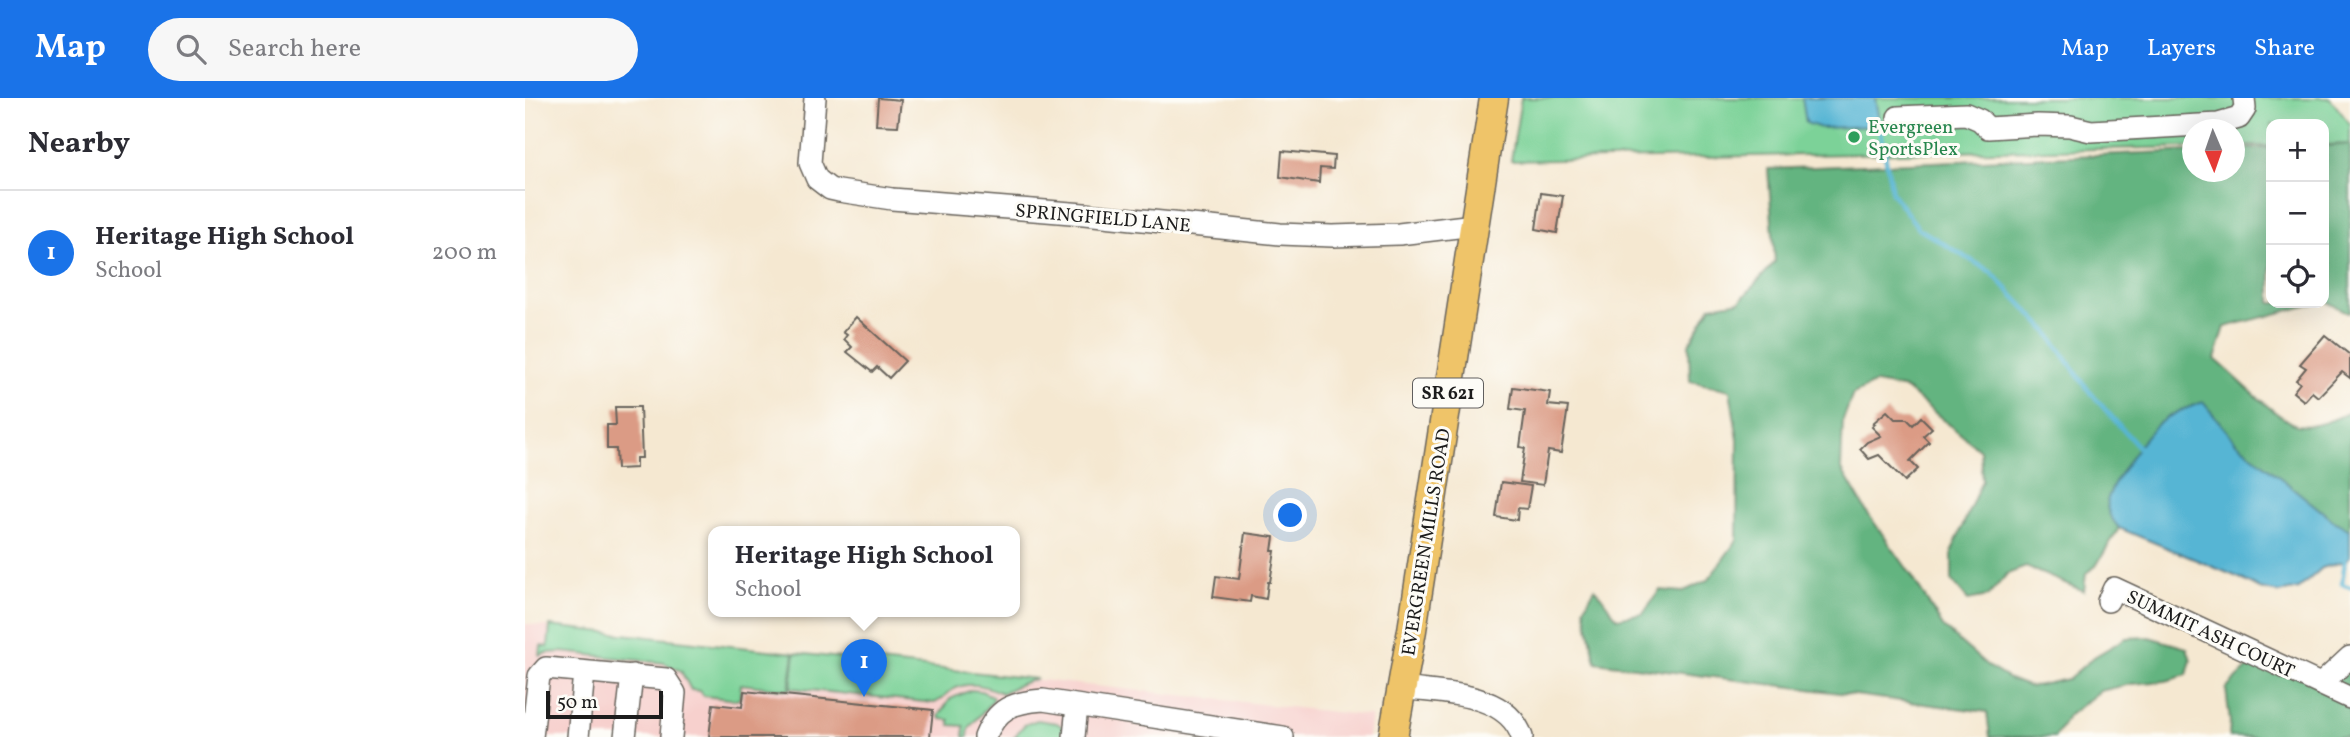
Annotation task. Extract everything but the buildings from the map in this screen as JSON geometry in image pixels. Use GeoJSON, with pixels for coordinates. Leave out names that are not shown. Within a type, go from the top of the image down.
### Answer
{"type":"FeatureCollection","features":[{"type":"Feature","properties":{"kind":"main road","name":"EVERGREEN MILLS ROAD"},"geometry":{"type":"LineString","coordinates":[[1392,737],[1495,98]]}},
{"type":"Feature","properties":{"kind":"street","name":"SPRINGFIELD LANE"},"geometry":{"type":"LineString","coordinates":[[815,98],[810,163],[817,178],[839,191],[893,199],[1084,214],[1280,234],[1399,234],[1474,225]]}},
{"type":"Feature","properties":{"kind":"street"},"geometry":{"type":"LineString","coordinates":[[1898,117],[1966,114],[1980,120],[1988,128],[2038,125],[2070,126],[2091,131],[2117,130],[2218,124],[2239,118],[2245,108],[2243,98]]}},
{"type":"Feature","properties":{"kind":"street","name":"SUMMIT ASH COURT"},"geometry":{"type":"LineString","coordinates":[[2108,601],[2114,588],[2350,698]]}},
{"type":"Feature","properties":{"kind":"street"},"geometry":{"type":"LineString","coordinates":[[2321,684],[2350,657]]}},
{"type":"Feature","properties":{"kind":"street"},"geometry":{"type":"LineString","coordinates":[[532,737],[539,676],[546,668],[666,679],[675,693],[671,737]]}},
{"type":"Feature","properties":{"kind":"street"},"geometry":{"type":"LineString","coordinates":[[577,737],[584,672]]}},
{"type":"Feature","properties":{"kind":"street"},"geometry":{"type":"LineString","coordinates":[[625,737],[632,676]]}},
{"type":"Feature","properties":{"kind":"street"},"geometry":{"type":"LineString","coordinates":[[1402,688],[1474,699],[1503,709],[1518,724],[1522,737]]}},
{"type":"Feature","properties":{"kind":"street"},"geometry":{"type":"LineString","coordinates":[[985,737],[990,725],[1003,711],[1022,701],[1043,700],[1283,737]]}},
{"type":"Feature","properties":{"kind":"street"},"geometry":{"type":"LineString","coordinates":[[1074,737],[1077,706]]}},
{"type":"Feature","properties":{"kind":"shaded area"},"geometry":{"type":"Polygon","coordinates":[[[525,624],[1371,716],[1368,737],[525,737],[525,624]]]}},
{"type":"Feature","properties":{"kind":"green space","name":"Evergreen SportsPlex"},"geometry":{"type":"Polygon","coordinates":[[[1521,98],[2330,98],[2350,124],[2350,144],[2329,145],[2329,119],[2266,119],[2266,146],[2245,146],[2245,119],[2182,119],[2182,147],[1511,161],[1521,98]]]}},
{"type":"Feature","properties":{"kind":"green space"},"geometry":{"type":"Polygon","coordinates":[[[2350,144],[2350,313],[2329,303],[2329,146],[2350,144]]]}},
{"type":"Feature","properties":{"kind":"green space"},"geometry":{"type":"Polygon","coordinates":[[[2266,148],[2266,308],[2299,308],[2225,327],[2215,359],[2289,422],[2304,426],[2318,424],[2350,412],[2350,556],[2345,561],[2322,568],[2298,589],[2279,593],[2260,589],[2240,578],[2119,528],[2096,566],[2086,573],[2084,591],[2026,567],[2007,574],[1988,596],[1968,600],[1952,581],[1952,551],[1982,480],[1980,450],[1906,389],[1876,383],[1853,394],[1843,420],[1841,468],[1866,511],[1908,570],[1944,628],[1989,667],[2030,687],[2068,679],[2094,657],[2126,638],[2149,637],[2187,648],[2191,660],[2187,675],[2166,681],[2131,684],[2100,691],[2068,716],[2055,737],[1990,737],[1987,712],[1596,662],[1584,608],[1595,588],[1617,618],[1643,613],[1660,590],[1682,592],[1708,580],[1737,540],[1738,440],[1730,390],[1690,381],[1689,344],[1711,306],[1740,301],[1775,262],[1768,169],[2182,151],[2182,182],[2245,182],[2245,149],[2266,148]]]}},
{"type":"Feature","properties":{"kind":"green space"},"geometry":{"type":"Polygon","coordinates":[[[550,626],[794,653],[789,690],[741,684],[740,698],[737,700],[704,696],[700,691],[691,690],[681,671],[664,663],[562,652],[540,656],[541,646],[548,647],[550,626]]]}},
{"type":"Feature","properties":{"kind":"green space"},"geometry":{"type":"Polygon","coordinates":[[[795,653],[1037,679],[1002,693],[983,686],[965,685],[952,690],[934,703],[791,688],[795,653]]]}},
{"type":"Feature","properties":{"kind":"green space"},"geometry":{"type":"Polygon","coordinates":[[[2260,656],[2321,684],[2350,657],[2350,737],[2229,737],[2226,689],[2260,656]]]}},
{"type":"Feature","properties":{"kind":"green space"},"geometry":{"type":"Polygon","coordinates":[[[971,690],[992,696],[993,700],[969,728],[968,737],[964,737],[964,726],[950,725],[950,720],[941,719],[939,716],[950,699],[971,690]]]}},
{"type":"Feature","properties":{"kind":"green space"},"geometry":{"type":"Polygon","coordinates":[[[1037,720],[1057,723],[1064,728],[1063,737],[1014,737],[1024,725],[1037,720]]]}},
{"type":"Feature","properties":{"kind":"water"},"geometry":{"type":"Polygon","coordinates":[[[1802,98],[1875,98],[1880,126],[1821,128],[1806,123],[1802,98]]]}},
{"type":"Feature","properties":{"kind":"water"},"geometry":{"type":"Polygon","coordinates":[[[2203,402],[2236,442],[2334,521],[2350,530],[2350,556],[2345,561],[2322,568],[2298,589],[2279,593],[2260,589],[2240,578],[2119,528],[2109,514],[2107,504],[2113,487],[2128,462],[2159,423],[2203,402]]]}},
{"type":"Feature","properties":{"kind":"waterway"},"geometry":{"type":"LineString","coordinates":[[1880,126],[1892,193],[1919,229],[1991,272],[2047,331],[2089,391],[2139,448]]}},
{"type":"Feature","properties":{"kind":"waterway"},"geometry":{"type":"LineString","coordinates":[[2345,561],[2342,584],[2350,587]]}},
{"type":"Feature","properties":{"kind":"place","name":"Evergreen SportsPlex"},"geometry":{"type":"Point","coordinates":[1854,137]}},
{"type":"Feature","properties":{"kind":"place","name":"Heritage High School"},"geometry":{"type":"Point","coordinates":[864,697]}}]}
